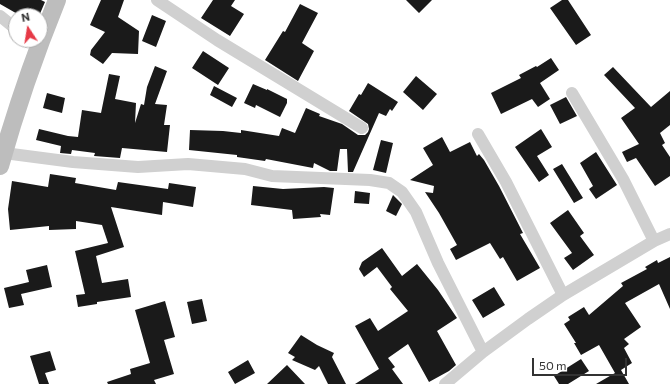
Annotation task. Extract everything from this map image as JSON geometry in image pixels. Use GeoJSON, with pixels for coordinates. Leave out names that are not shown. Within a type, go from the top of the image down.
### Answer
{"type":"FeatureCollection","features":[{"type":"Feature","properties":{"kind":"street"},"geometry":{"type":"LineString","coordinates":[[48,17],[57,0]]}},
{"type":"Feature","properties":{"kind":"street"},"geometry":{"type":"LineString","coordinates":[[157,0],[217,40],[362,128]]}},
{"type":"Feature","properties":{"kind":"street"},"geometry":{"type":"LineString","coordinates":[[0,16],[8,22]]}},
{"type":"Feature","properties":{"kind":"street"},"geometry":{"type":"LineString","coordinates":[[33,48],[2,159],[138,167],[188,164],[245,169],[272,176],[370,180],[389,183],[402,192],[416,212],[438,263],[483,352]]}},
{"type":"Feature","properties":{"kind":"street"},"geometry":{"type":"LineString","coordinates":[[572,93],[623,179],[654,241]]}},
{"type":"Feature","properties":{"kind":"street"},"geometry":{"type":"LineString","coordinates":[[478,134],[506,182],[563,295]]}},
{"type":"Feature","properties":{"kind":"street"},"geometry":{"type":"LineString","coordinates":[[445,384],[483,352],[563,295],[654,241],[670,234]]}},
{"type":"Feature","properties":{"kind":"building"},"geometry":{"type":"Polygon","coordinates":[[[0,0],[41,0],[45,2],[42,8],[8,9],[0,4],[0,0]]]}},
{"type":"Feature","properties":{"kind":"building"},"geometry":{"type":"Polygon","coordinates":[[[101,0],[124,0],[118,17],[139,31],[138,54],[112,53],[103,64],[90,55],[91,50],[105,32],[90,25],[101,0]]]}},
{"type":"Feature","properties":{"kind":"building"},"geometry":{"type":"Polygon","coordinates":[[[213,0],[235,0],[231,6],[244,14],[230,36],[201,18],[213,0]]]}},
{"type":"Feature","properties":{"kind":"building"},"geometry":{"type":"Polygon","coordinates":[[[406,0],[432,0],[419,13],[406,0]]]}},
{"type":"Feature","properties":{"kind":"building"},"geometry":{"type":"Polygon","coordinates":[[[562,0],[568,0],[591,35],[576,45],[550,8],[562,0]]]}},
{"type":"Feature","properties":{"kind":"building"},"geometry":{"type":"Polygon","coordinates":[[[300,4],[318,13],[302,43],[314,51],[298,81],[265,60],[283,31],[285,32],[300,4]]]}},
{"type":"Feature","properties":{"kind":"building"},"geometry":{"type":"Polygon","coordinates":[[[152,15],[166,21],[156,47],[142,41],[152,15]]]}},
{"type":"Feature","properties":{"kind":"building"},"geometry":{"type":"Polygon","coordinates":[[[203,51],[229,68],[218,85],[192,68],[203,51]]]}},
{"type":"Feature","properties":{"kind":"building"},"geometry":{"type":"Polygon","coordinates":[[[551,58],[559,70],[540,83],[550,99],[538,107],[532,99],[501,114],[491,93],[521,78],[519,75],[536,66],[537,67],[551,58]]]}},
{"type":"Feature","properties":{"kind":"building"},"geometry":{"type":"Polygon","coordinates":[[[155,66],[167,71],[155,104],[167,105],[164,125],[170,125],[167,152],[122,148],[120,158],[94,156],[95,153],[72,150],[71,154],[60,153],[61,146],[36,140],[39,129],[78,137],[82,110],[101,113],[109,74],[120,76],[115,99],[136,103],[135,123],[141,104],[144,105],[147,87],[155,66]]]}},
{"type":"Feature","properties":{"kind":"building"},"geometry":{"type":"Polygon","coordinates":[[[613,67],[651,107],[670,91],[670,125],[660,133],[665,143],[662,145],[670,157],[670,176],[655,186],[636,158],[627,162],[622,152],[639,144],[621,118],[635,108],[604,75],[613,67]]]}},
{"type":"Feature","properties":{"kind":"building"},"geometry":{"type":"Polygon","coordinates":[[[416,76],[437,94],[423,110],[403,92],[416,76]]]}},
{"type":"Feature","properties":{"kind":"building"},"geometry":{"type":"Polygon","coordinates":[[[368,83],[398,102],[392,111],[390,109],[386,116],[379,113],[353,172],[348,172],[347,149],[340,149],[337,171],[330,171],[314,163],[313,168],[266,159],[265,161],[237,157],[237,155],[189,150],[190,130],[241,133],[241,130],[279,136],[282,128],[295,133],[306,108],[320,114],[319,116],[342,124],[358,135],[365,135],[369,129],[368,124],[349,111],[359,94],[361,95],[368,83]]]}},
{"type":"Feature","properties":{"kind":"building"},"geometry":{"type":"Polygon","coordinates":[[[253,84],[287,99],[287,103],[280,117],[256,105],[255,108],[244,103],[253,84]]]}},
{"type":"Feature","properties":{"kind":"building"},"geometry":{"type":"Polygon","coordinates":[[[214,86],[237,98],[232,107],[210,95],[214,86]]]}},
{"type":"Feature","properties":{"kind":"building"},"geometry":{"type":"Polygon","coordinates":[[[47,93],[65,98],[62,113],[43,108],[47,93]]]}},
{"type":"Feature","properties":{"kind":"building"},"geometry":{"type":"Polygon","coordinates":[[[566,97],[577,116],[560,124],[550,105],[566,97]]]}},
{"type":"Feature","properties":{"kind":"building"},"geometry":{"type":"Polygon","coordinates":[[[541,129],[552,147],[537,156],[549,175],[539,182],[515,147],[541,129]]]}},
{"type":"Feature","properties":{"kind":"building"},"geometry":{"type":"Polygon","coordinates":[[[442,137],[450,152],[470,142],[477,156],[479,154],[484,160],[523,233],[520,234],[540,268],[517,281],[503,257],[500,259],[490,243],[456,260],[450,249],[457,245],[425,192],[433,193],[434,186],[410,180],[433,165],[423,148],[442,137]]]}},
{"type":"Feature","properties":{"kind":"building"},"geometry":{"type":"Polygon","coordinates":[[[381,140],[393,143],[386,173],[373,170],[381,140]]]}},
{"type":"Feature","properties":{"kind":"building"},"geometry":{"type":"Polygon","coordinates":[[[596,152],[617,185],[596,199],[589,189],[593,186],[580,163],[596,152]]]}},
{"type":"Feature","properties":{"kind":"building"},"geometry":{"type":"Polygon","coordinates":[[[562,164],[583,198],[574,203],[553,169],[562,164]]]}},
{"type":"Feature","properties":{"kind":"building"},"geometry":{"type":"Polygon","coordinates":[[[50,174],[76,178],[75,183],[116,190],[118,182],[168,189],[169,183],[196,187],[193,207],[163,202],[162,215],[111,207],[124,247],[96,256],[102,283],[128,279],[131,297],[97,302],[97,304],[78,307],[76,295],[85,294],[75,251],[108,243],[102,225],[76,221],[76,229],[49,230],[49,226],[10,230],[8,209],[12,181],[48,187],[50,174]]]}},
{"type":"Feature","properties":{"kind":"building"},"geometry":{"type":"Polygon","coordinates":[[[253,186],[283,189],[334,188],[330,215],[320,214],[321,217],[293,219],[292,210],[251,205],[253,186]]]}},
{"type":"Feature","properties":{"kind":"building"},"geometry":{"type":"Polygon","coordinates":[[[355,191],[370,193],[369,204],[354,203],[355,191]]]}},
{"type":"Feature","properties":{"kind":"building"},"geometry":{"type":"Polygon","coordinates":[[[393,195],[402,204],[396,216],[386,211],[393,195]]]}},
{"type":"Feature","properties":{"kind":"building"},"geometry":{"type":"Polygon","coordinates":[[[568,210],[584,233],[580,236],[594,255],[573,270],[564,258],[572,253],[550,223],[568,210]]]}},
{"type":"Feature","properties":{"kind":"building"},"geometry":{"type":"Polygon","coordinates":[[[382,248],[402,276],[417,264],[438,290],[457,318],[437,331],[456,365],[449,371],[429,382],[408,344],[388,358],[395,367],[392,369],[403,384],[355,384],[379,369],[355,326],[370,318],[378,331],[408,311],[390,289],[392,287],[377,267],[364,277],[359,269],[362,262],[382,248]]]}},
{"type":"Feature","properties":{"kind":"building"},"geometry":{"type":"Polygon","coordinates":[[[670,257],[670,309],[659,284],[625,303],[641,327],[624,339],[629,344],[624,348],[632,363],[621,370],[629,384],[596,384],[615,373],[599,345],[581,355],[574,343],[576,343],[564,324],[570,320],[568,317],[584,307],[589,315],[623,286],[621,283],[647,269],[645,267],[657,260],[658,263],[670,257]]]}},
{"type":"Feature","properties":{"kind":"building"},"geometry":{"type":"Polygon","coordinates":[[[47,265],[52,287],[21,294],[24,305],[9,308],[4,288],[29,282],[26,270],[47,265]]]}},
{"type":"Feature","properties":{"kind":"building"},"geometry":{"type":"Polygon","coordinates":[[[494,287],[505,305],[483,318],[472,300],[494,287]]]}},
{"type":"Feature","properties":{"kind":"building"},"geometry":{"type":"Polygon","coordinates":[[[202,299],[207,321],[192,324],[187,302],[202,299]]]}},
{"type":"Feature","properties":{"kind":"building"},"geometry":{"type":"Polygon","coordinates":[[[165,301],[175,337],[164,340],[174,374],[154,380],[156,384],[108,384],[107,382],[131,374],[130,369],[150,363],[135,310],[165,301]]]}},
{"type":"Feature","properties":{"kind":"building"},"geometry":{"type":"Polygon","coordinates":[[[301,335],[334,353],[332,357],[346,384],[328,384],[319,366],[315,370],[292,360],[295,357],[288,353],[301,335]]]}},
{"type":"Feature","properties":{"kind":"building"},"geometry":{"type":"Polygon","coordinates":[[[50,351],[56,370],[45,373],[49,384],[39,384],[30,356],[50,351]]]}},
{"type":"Feature","properties":{"kind":"building"},"geometry":{"type":"Polygon","coordinates":[[[581,359],[589,371],[568,384],[559,384],[554,376],[581,359]]]}},
{"type":"Feature","properties":{"kind":"building"},"geometry":{"type":"Polygon","coordinates":[[[248,360],[255,373],[235,384],[228,372],[248,360]]]}},
{"type":"Feature","properties":{"kind":"building"},"geometry":{"type":"Polygon","coordinates":[[[287,365],[305,384],[267,384],[287,365]]]}}]}
